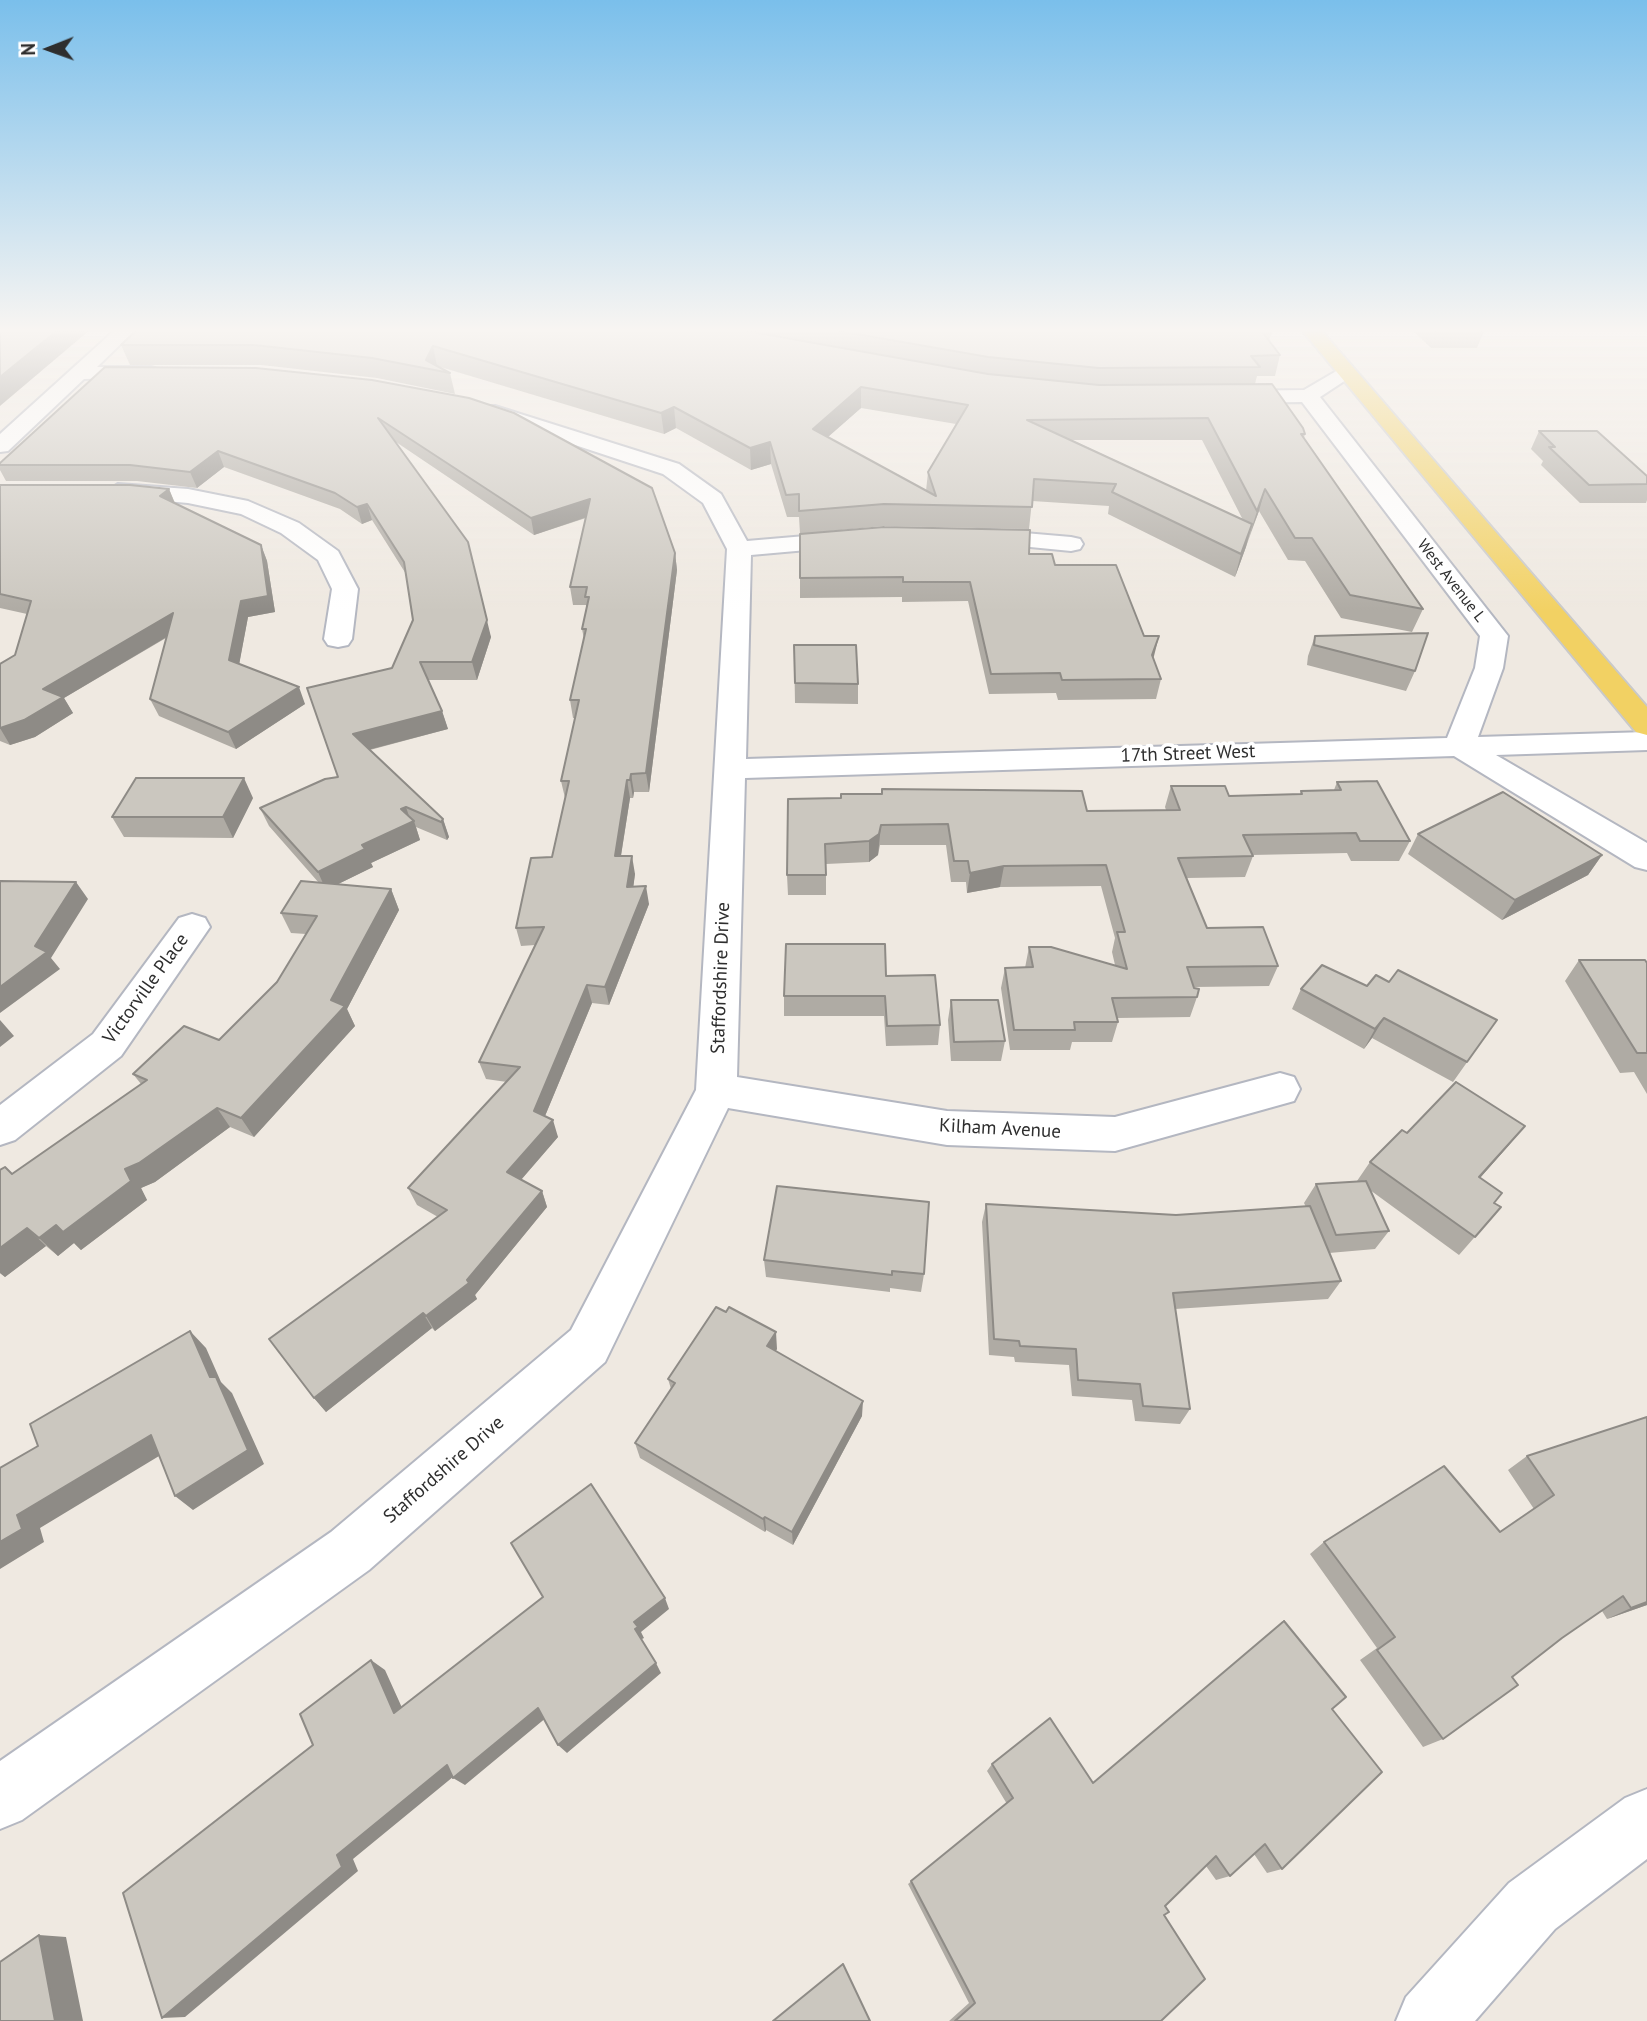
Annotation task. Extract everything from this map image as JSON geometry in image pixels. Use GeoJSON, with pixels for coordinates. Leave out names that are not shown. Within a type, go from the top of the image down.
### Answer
{"type":"FeatureCollection","features":[{"type":"Feature","properties":{"kind":"main road"},"geometry":{"type":"LineString","coordinates":[[1389,423],[1647,726]]}},
{"type":"Feature","properties":{"kind":"street"},"geometry":{"type":"LineString","coordinates":[[0,446],[25,423]]}},
{"type":"Feature","properties":{"kind":"street","name":"Staffordshire Drive"},"geometry":{"type":"LineString","coordinates":[[0,1798],[350,1551],[587,1346],[716,1090],[739,549],[713,499],[671,469],[528,423]]}},
{"type":"Feature","properties":{"kind":"street","name":"West Avenue L"},"geometry":{"type":"LineString","coordinates":[[1329,423],[1494,636],[1489,668],[1459,746]]}},
{"type":"Feature","properties":{"kind":"street"},"geometry":{"type":"LineString","coordinates":[[95,491],[188,496],[248,508],[290,528],[328,556],[345,589],[338,639]]}},
{"type":"Feature","properties":{"kind":"street"},"geometry":{"type":"LineString","coordinates":[[951,536],[1005,536],[1071,544]]}},
{"type":"Feature","properties":{"kind":"street"},"geometry":{"type":"LineString","coordinates":[[739,549],[870,537]]}},
{"type":"Feature","properties":{"kind":"street","name":"17th Street West"},"geometry":{"type":"LineString","coordinates":[[730,769],[1647,741]]}},
{"type":"Feature","properties":{"kind":"street"},"geometry":{"type":"LineString","coordinates":[[1459,746],[1624,842],[1647,859]]}},
{"type":"Feature","properties":{"kind":"street","name":"Victorville Place"},"geometry":{"type":"LineString","coordinates":[[0,1128],[107,1045],[192,927]]}},
{"type":"Feature","properties":{"kind":"street","name":"Kilham Avenue"},"geometry":{"type":"LineString","coordinates":[[716,1090],[947,1128],[1115,1134],[1280,1089]]}},
{"type":"Feature","properties":{"kind":"street"},"geometry":{"type":"LineString","coordinates":[[1430,2021],[1532,1906],[1647,1820]]}},
{"type":"Feature","properties":{"kind":"building"},"geometry":{"type":"Polygon","coordinates":[[[43,423],[382,423],[468,542],[487,620],[472,662],[420,662],[442,711],[353,734],[443,819],[441,822],[406,807],[401,809],[414,821],[362,845],[365,849],[318,872],[260,808],[325,779],[338,777],[307,688],[392,668],[413,620],[404,562],[367,504],[357,507],[335,493],[218,451],[190,472],[130,465],[0,463],[43,423]]]}},
{"type":"Feature","properties":{"kind":"building"},"geometry":{"type":"Polygon","coordinates":[[[386,423],[533,423],[652,488],[675,553],[646,773],[631,774],[630,780],[627,780],[615,856],[632,856],[627,887],[646,886],[605,987],[587,985],[534,1111],[553,1120],[507,1172],[542,1191],[467,1280],[469,1283],[426,1316],[423,1313],[314,1398],[269,1339],[447,1210],[408,1188],[520,1067],[479,1062],[544,927],[516,928],[531,858],[552,857],[569,781],[561,781],[579,700],[570,700],[586,629],[582,629],[589,597],[585,597],[587,587],[570,587],[590,499],[531,518],[386,423]]]}},
{"type":"Feature","properties":{"kind":"building"},"geometry":{"type":"Polygon","coordinates":[[[704,423],[819,423],[813,429],[936,496],[928,472],[957,423],[1034,423],[1252,524],[1241,554],[1112,492],[1116,484],[1034,479],[1032,507],[884,504],[799,511],[799,494],[786,495],[770,442],[750,448],[704,423]]]}},
{"type":"Feature","properties":{"kind":"building"},"geometry":{"type":"Polygon","coordinates":[[[1211,423],[1300,423],[1305,434],[1301,434],[1423,609],[1350,595],[1312,538],[1295,538],[1265,489],[1257,511],[1211,423]]]}},
{"type":"Feature","properties":{"kind":"building"},"geometry":{"type":"Polygon","coordinates":[[[1539,431],[1597,431],[1647,476],[1647,484],[1589,485],[1549,447],[1555,447],[1539,431]]]}},
{"type":"Feature","properties":{"kind":"building"},"geometry":{"type":"Polygon","coordinates":[[[0,485],[130,485],[169,489],[160,496],[261,545],[268,596],[241,601],[229,660],[299,687],[228,732],[150,699],[173,613],[43,689],[63,697],[24,720],[0,728],[0,664],[15,655],[31,601],[0,594],[0,485]]]}},
{"type":"Feature","properties":{"kind":"building"},"geometry":{"type":"Polygon","coordinates":[[[884,527],[1030,530],[1029,554],[1052,554],[1055,565],[1116,565],[1144,636],[1159,636],[1152,655],[1161,679],[1062,680],[1060,673],[991,674],[970,582],[903,582],[903,577],[800,578],[800,534],[884,527]]]}},
{"type":"Feature","properties":{"kind":"building"},"geometry":{"type":"Polygon","coordinates":[[[1428,633],[1415,671],[1314,645],[1315,636],[1428,633]]]}},
{"type":"Feature","properties":{"kind":"building"},"geometry":{"type":"Polygon","coordinates":[[[794,645],[856,645],[858,684],[795,683],[794,645]]]}},
{"type":"Feature","properties":{"kind":"building"},"geometry":{"type":"Polygon","coordinates":[[[136,778],[244,778],[223,817],[112,817],[136,778]]]}},
{"type":"Feature","properties":{"kind":"building"},"geometry":{"type":"Polygon","coordinates":[[[1377,781],[1410,841],[1360,841],[1356,833],[1243,835],[1253,856],[1178,858],[1207,928],[1263,927],[1278,966],[1187,967],[1194,988],[1199,989],[1197,997],[1112,998],[1118,1022],[1074,1022],[1075,1030],[1014,1030],[1005,968],[1033,967],[1029,947],[1051,947],[1127,969],[1117,932],[1125,932],[1106,865],[1004,866],[970,873],[968,861],[954,861],[948,824],[881,825],[879,834],[869,841],[825,844],[826,875],[787,875],[788,799],[841,798],[841,794],[882,794],[882,789],[1082,791],[1087,811],[1180,810],[1171,786],[1225,786],[1229,796],[1302,794],[1301,791],[1341,790],[1337,782],[1377,781]]]}},
{"type":"Feature","properties":{"kind":"building"},"geometry":{"type":"Polygon","coordinates":[[[1503,792],[1602,855],[1515,900],[1418,834],[1503,792]]]}},
{"type":"Feature","properties":{"kind":"building"},"geometry":{"type":"Polygon","coordinates":[[[0,881],[76,882],[35,946],[47,952],[0,987],[0,881]]]}},
{"type":"Feature","properties":{"kind":"building"},"geometry":{"type":"Polygon","coordinates":[[[301,881],[391,889],[331,1000],[345,1006],[241,1118],[217,1108],[139,1163],[125,1169],[131,1181],[63,1232],[56,1225],[39,1238],[27,1228],[0,1248],[0,1170],[5,1167],[12,1174],[147,1080],[133,1074],[184,1026],[219,1040],[277,982],[317,916],[281,913],[301,881]]]}},
{"type":"Feature","properties":{"kind":"building"},"geometry":{"type":"Polygon","coordinates":[[[786,944],[885,944],[886,976],[935,975],[940,1025],[887,1026],[885,996],[784,996],[786,944]]]}},
{"type":"Feature","properties":{"kind":"building"},"geometry":{"type":"Polygon","coordinates":[[[1579,960],[1645,960],[1647,1053],[1637,1053],[1579,960]]]}},
{"type":"Feature","properties":{"kind":"building"},"geometry":{"type":"Polygon","coordinates":[[[1322,965],[1367,986],[1376,975],[1389,982],[1398,970],[1497,1020],[1467,1062],[1384,1018],[1375,1029],[1301,989],[1322,965]]]}},
{"type":"Feature","properties":{"kind":"building"},"geometry":{"type":"Polygon","coordinates":[[[951,1000],[998,1000],[1005,1041],[954,1042],[951,1000]]]}},
{"type":"Feature","properties":{"kind":"building"},"geometry":{"type":"Polygon","coordinates":[[[1456,1082],[1525,1126],[1479,1177],[1502,1193],[1494,1203],[1501,1207],[1475,1237],[1370,1162],[1402,1130],[1407,1133],[1456,1082]]]}},
{"type":"Feature","properties":{"kind":"building"},"geometry":{"type":"Polygon","coordinates":[[[1366,1181],[1389,1231],[1336,1235],[1316,1184],[1366,1181]]]}},
{"type":"Feature","properties":{"kind":"building"},"geometry":{"type":"Polygon","coordinates":[[[777,1186],[929,1202],[924,1274],[892,1271],[892,1275],[764,1260],[777,1186]]]}},
{"type":"Feature","properties":{"kind":"building"},"geometry":{"type":"Polygon","coordinates":[[[986,1204],[1176,1215],[1310,1206],[1341,1281],[1173,1293],[1190,1409],[1143,1406],[1140,1384],[1078,1380],[1076,1349],[1020,1346],[1019,1341],[994,1339],[986,1204]]]}},
{"type":"Feature","properties":{"kind":"building"},"geometry":{"type":"Polygon","coordinates":[[[716,1307],[726,1312],[729,1307],[776,1332],[767,1346],[863,1401],[792,1532],[765,1517],[763,1519],[635,1443],[675,1383],[668,1379],[716,1307]]]}},
{"type":"Feature","properties":{"kind":"building"},"geometry":{"type":"Polygon","coordinates":[[[190,1331],[210,1377],[216,1377],[248,1450],[175,1496],[151,1435],[17,1515],[22,1529],[0,1542],[0,1468],[38,1446],[30,1424],[190,1331]]]}},
{"type":"Feature","properties":{"kind":"building"},"geometry":{"type":"Polygon","coordinates":[[[1647,1417],[1647,1602],[1631,1608],[1623,1596],[1512,1677],[1518,1685],[1443,1739],[1377,1650],[1395,1637],[1324,1542],[1444,1466],[1500,1532],[1554,1495],[1527,1456],[1647,1417]]]}},
{"type":"Feature","properties":{"kind":"building"},"geometry":{"type":"Polygon","coordinates":[[[591,1484],[665,1598],[634,1622],[638,1627],[635,1629],[656,1663],[558,1745],[538,1708],[453,1778],[447,1765],[337,1855],[342,1867],[162,2018],[123,1893],[313,1745],[300,1714],[371,1660],[394,1713],[543,1597],[511,1543],[591,1484]]]}},
{"type":"Feature","properties":{"kind":"building"},"geometry":{"type":"Polygon","coordinates":[[[1284,1621],[1346,1697],[1332,1709],[1382,1772],[1282,1869],[1265,1844],[1230,1876],[1216,1856],[1165,1906],[1169,1912],[1164,1915],[1205,1979],[1161,2021],[955,2021],[975,2003],[911,1881],[1013,1798],[992,1764],[1050,1718],[1093,1783],[1284,1621]]]}},
{"type":"Feature","properties":{"kind":"building"},"geometry":{"type":"Polygon","coordinates":[[[39,1935],[55,2021],[0,2021],[0,1962],[39,1935]]]}},
{"type":"Feature","properties":{"kind":"building"},"geometry":{"type":"Polygon","coordinates":[[[843,1964],[870,2021],[773,2021],[843,1964]]]}}]}
